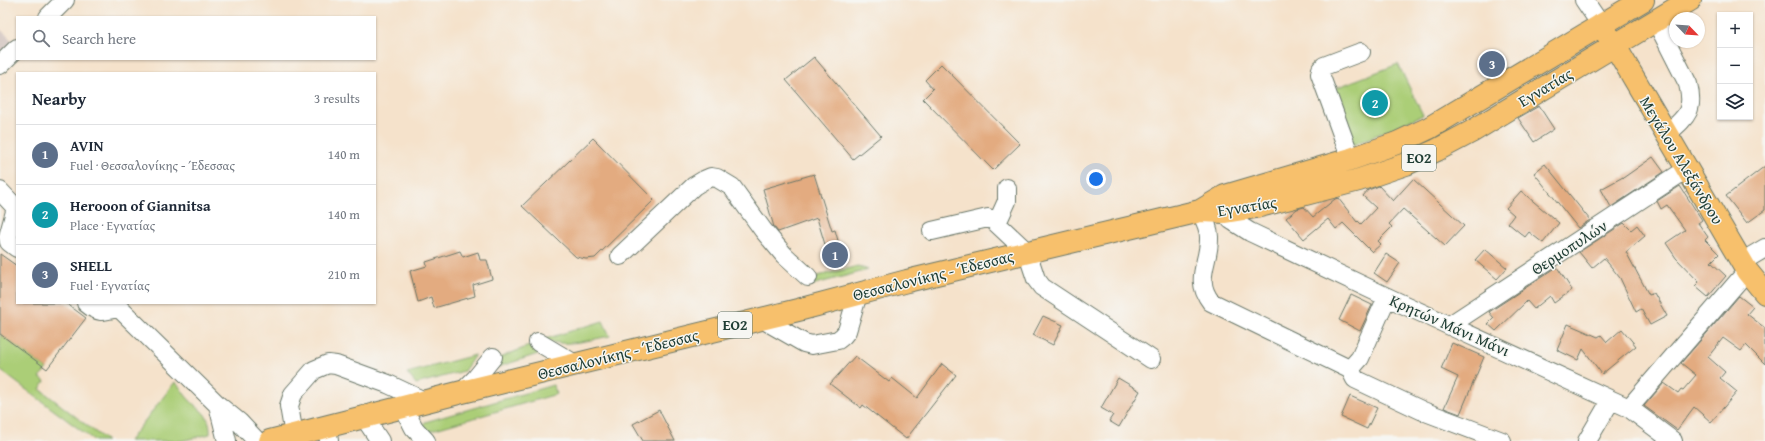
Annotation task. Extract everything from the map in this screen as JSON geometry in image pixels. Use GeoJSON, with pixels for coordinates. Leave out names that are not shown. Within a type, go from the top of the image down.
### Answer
{"type":"FeatureCollection","features":[{"type":"Feature","properties":{"kind":"main road","name":"Εγνατίας"},"geometry":{"type":"LineString","coordinates":[[1200,210],[1225,196],[1351,159],[1397,143],[1429,128],[1643,0]]}},
{"type":"Feature","properties":{"kind":"main road","name":"Εγνατίας"},"geometry":{"type":"LineString","coordinates":[[1200,210],[1225,212],[1256,207],[1359,180],[1406,164],[1471,132],[1690,0]]}},
{"type":"Feature","properties":{"kind":"main road","name":"Μεγάλου Αλεξάνδρου"},"geometry":{"type":"LineString","coordinates":[[1602,25],[1745,266],[1765,293]]}},
{"type":"Feature","properties":{"kind":"main road","name":"Θεσσαλονίκης - Έδεσσας"},"geometry":{"type":"LineString","coordinates":[[270,441],[294,435],[328,434],[364,417],[424,401],[1200,210]]}},
{"type":"Feature","properties":{"kind":"street"},"geometry":{"type":"LineString","coordinates":[[49,16],[65,0]]}},
{"type":"Feature","properties":{"kind":"street"},"geometry":{"type":"LineString","coordinates":[[1584,0],[1602,25]]}},
{"type":"Feature","properties":{"kind":"street"},"geometry":{"type":"LineString","coordinates":[[1656,21],[1688,84],[1691,94],[1688,113],[1684,119],[1667,134]]}},
{"type":"Feature","properties":{"kind":"street"},"geometry":{"type":"LineString","coordinates":[[0,65],[16,49]]}},
{"type":"Feature","properties":{"kind":"street"},"geometry":{"type":"LineString","coordinates":[[1351,159],[1320,74],[1321,69],[1324,66],[1361,52]]}},
{"type":"Feature","properties":{"kind":"street","name":"Θερμοπυλών"},"geometry":{"type":"LineString","coordinates":[[1450,325],[1687,169]]}},
{"type":"Feature","properties":{"kind":"street"},"geometry":{"type":"LineString","coordinates":[[620,256],[694,186],[711,177],[717,178],[732,187],[763,230],[784,255],[808,277]]}},
{"type":"Feature","properties":{"kind":"street"},"geometry":{"type":"LineString","coordinates":[[997,223],[1007,201],[1007,188]]}},
{"type":"Feature","properties":{"kind":"street"},"geometry":{"type":"LineString","coordinates":[[0,191],[16,207]]}},
{"type":"Feature","properties":{"kind":"street"},"geometry":{"type":"LineString","coordinates":[[1256,207],[1262,238]]}},
{"type":"Feature","properties":{"kind":"street"},"geometry":{"type":"LineString","coordinates":[[1200,210],[1209,236],[1209,245],[1202,277],[1203,287],[1206,295],[1212,302],[1347,368],[1360,358],[1386,297]]}},
{"type":"Feature","properties":{"kind":"street"},"geometry":{"type":"LineString","coordinates":[[16,211],[8,237],[9,242],[16,247]]}},
{"type":"Feature","properties":{"kind":"street","name":"Κρητών Μάνι Μάνι"},"geometry":{"type":"LineString","coordinates":[[1225,212],[1231,220],[1262,238],[1386,297],[1629,408],[1673,441]]}},
{"type":"Feature","properties":{"kind":"street"},"geometry":{"type":"LineString","coordinates":[[932,231],[988,218],[997,223],[1027,252],[1036,279],[1042,288],[1151,359]]}},
{"type":"Feature","properties":{"kind":"street"},"geometry":{"type":"LineString","coordinates":[[1629,408],[1745,266],[1765,248]]}},
{"type":"Feature","properties":{"kind":"street"},"geometry":{"type":"LineString","coordinates":[[762,319],[804,343],[812,345],[838,340],[847,331],[858,294]]}},
{"type":"Feature","properties":{"kind":"street"},"geometry":{"type":"LineString","coordinates":[[87,304],[94,310],[100,312],[106,312],[116,305],[257,441]]}},
{"type":"Feature","properties":{"kind":"street"},"geometry":{"type":"LineString","coordinates":[[538,342],[575,364]]}},
{"type":"Feature","properties":{"kind":"street"},"geometry":{"type":"LineString","coordinates":[[462,392],[493,357]]}},
{"type":"Feature","properties":{"kind":"street"},"geometry":{"type":"LineString","coordinates":[[294,435],[289,406],[293,394],[314,370],[328,364],[388,384],[424,401]]}},
{"type":"Feature","properties":{"kind":"street"},"geometry":{"type":"LineString","coordinates":[[1349,367],[1355,379],[1423,411],[1502,441]]}},
{"type":"Feature","properties":{"kind":"street"},"geometry":{"type":"LineString","coordinates":[[1587,441],[1611,400]]}},
{"type":"Feature","properties":{"kind":"street"},"geometry":{"type":"LineString","coordinates":[[218,405],[226,441]]}},
{"type":"Feature","properties":{"kind":"street"},"geometry":{"type":"LineString","coordinates":[[403,407],[414,428],[426,441]]}},
{"type":"Feature","properties":{"kind":"street"},"geometry":{"type":"LineString","coordinates":[[364,417],[380,441]]}},
{"type":"Feature","properties":{"kind":"shaded area"},"geometry":{"type":"Polygon","coordinates":[[[0,29],[15,43],[0,57],[0,29]]]}},
{"type":"Feature","properties":{"kind":"green space"},"geometry":{"type":"Polygon","coordinates":[[[1398,64],[1423,115],[1351,146],[1333,89],[1398,64]]]}},
{"type":"Feature","properties":{"kind":"green space"},"geometry":{"type":"Polygon","coordinates":[[[858,266],[868,270],[812,285],[818,276],[858,266]]]}},
{"type":"Feature","properties":{"kind":"green space"},"geometry":{"type":"Polygon","coordinates":[[[603,321],[610,336],[568,343],[542,340],[603,321]]]}},
{"type":"Feature","properties":{"kind":"green space"},"geometry":{"type":"Polygon","coordinates":[[[0,334],[47,369],[39,377],[45,381],[40,389],[107,441],[95,441],[0,370],[0,334]]]}},
{"type":"Feature","properties":{"kind":"green space"},"geometry":{"type":"Polygon","coordinates":[[[529,346],[538,354],[495,368],[499,358],[529,346]]]}},
{"type":"Feature","properties":{"kind":"green space"},"geometry":{"type":"Polygon","coordinates":[[[475,355],[464,371],[416,384],[407,373],[475,355]]]}},
{"type":"Feature","properties":{"kind":"green space"},"geometry":{"type":"Polygon","coordinates":[[[175,382],[186,396],[206,416],[210,427],[210,434],[181,441],[129,441],[175,382]]]}},
{"type":"Feature","properties":{"kind":"green space"},"geometry":{"type":"Polygon","coordinates":[[[553,385],[557,394],[425,432],[422,427],[425,422],[553,385]]]}},
{"type":"Feature","properties":{"kind":"building"},"geometry":{"type":"Polygon","coordinates":[[[814,57],[881,136],[853,159],[786,80],[814,57]]]}},
{"type":"Feature","properties":{"kind":"building"},"geometry":{"type":"Polygon","coordinates":[[[941,64],[1020,144],[993,170],[923,99],[933,89],[925,80],[941,64]]]}},
{"type":"Feature","properties":{"kind":"building"},"geometry":{"type":"Polygon","coordinates":[[[1539,106],[1554,129],[1534,142],[1518,118],[1539,106]]]}},
{"type":"Feature","properties":{"kind":"building"},"geometry":{"type":"Polygon","coordinates":[[[593,138],[654,200],[595,258],[586,259],[576,257],[522,206],[593,138]]]}},
{"type":"Feature","properties":{"kind":"building"},"geometry":{"type":"Polygon","coordinates":[[[1653,157],[1664,172],[1611,207],[1601,189],[1623,178],[1653,157]]]}},
{"type":"Feature","properties":{"kind":"building"},"geometry":{"type":"Polygon","coordinates":[[[1545,164],[1590,220],[1578,228],[1534,173],[1545,164]]]}},
{"type":"Feature","properties":{"kind":"building"},"geometry":{"type":"Polygon","coordinates":[[[1765,166],[1765,210],[1747,223],[1726,196],[1765,166]]]}},
{"type":"Feature","properties":{"kind":"building"},"geometry":{"type":"Polygon","coordinates":[[[814,174],[832,231],[835,230],[843,258],[830,261],[817,218],[778,232],[774,227],[763,189],[814,174]]]}},
{"type":"Feature","properties":{"kind":"building"},"geometry":{"type":"Polygon","coordinates":[[[1413,179],[1464,226],[1445,246],[1403,209],[1389,224],[1392,227],[1378,241],[1381,244],[1372,252],[1343,223],[1336,229],[1328,219],[1304,239],[1286,218],[1297,209],[1304,207],[1313,217],[1338,198],[1357,222],[1358,221],[1361,224],[1376,208],[1363,196],[1368,190],[1379,186],[1393,201],[1413,179]]]}},
{"type":"Feature","properties":{"kind":"building"},"geometry":{"type":"Polygon","coordinates":[[[1680,186],[1702,220],[1698,223],[1708,237],[1705,240],[1719,254],[1711,262],[1726,276],[1708,297],[1695,286],[1699,282],[1676,258],[1666,243],[1685,230],[1667,205],[1661,209],[1657,201],[1680,186]]]}},
{"type":"Feature","properties":{"kind":"building"},"geometry":{"type":"Polygon","coordinates":[[[1521,191],[1559,223],[1543,243],[1529,232],[1525,237],[1508,223],[1514,215],[1506,208],[1521,191]]]}},
{"type":"Feature","properties":{"kind":"building"},"geometry":{"type":"Polygon","coordinates":[[[1624,223],[1631,230],[1637,225],[1645,236],[1626,252],[1649,295],[1654,293],[1667,316],[1650,325],[1641,309],[1636,312],[1620,278],[1604,258],[1592,268],[1579,252],[1624,223]]]}},
{"type":"Feature","properties":{"kind":"building"},"geometry":{"type":"Polygon","coordinates":[[[1485,249],[1507,268],[1497,279],[1475,260],[1485,249]]]}},
{"type":"Feature","properties":{"kind":"building"},"geometry":{"type":"Polygon","coordinates":[[[460,251],[463,257],[478,252],[480,260],[487,260],[492,279],[473,285],[475,296],[434,308],[431,297],[418,302],[410,271],[427,266],[426,262],[460,251]]]}},
{"type":"Feature","properties":{"kind":"building"},"geometry":{"type":"Polygon","coordinates":[[[0,254],[16,265],[16,304],[67,304],[86,318],[47,369],[0,334],[0,254]]]}},
{"type":"Feature","properties":{"kind":"building"},"geometry":{"type":"Polygon","coordinates":[[[1386,254],[1400,263],[1387,282],[1374,273],[1386,254]]]}},
{"type":"Feature","properties":{"kind":"building"},"geometry":{"type":"Polygon","coordinates":[[[1557,267],[1572,290],[1554,303],[1550,296],[1534,309],[1527,301],[1496,331],[1488,324],[1494,318],[1489,312],[1557,267]]]}},
{"type":"Feature","properties":{"kind":"building"},"geometry":{"type":"Polygon","coordinates":[[[1351,295],[1372,305],[1360,331],[1339,320],[1351,295]]]}},
{"type":"Feature","properties":{"kind":"building"},"geometry":{"type":"Polygon","coordinates":[[[1739,296],[1753,307],[1747,314],[1765,328],[1765,364],[1746,345],[1741,351],[1723,338],[1708,357],[1725,372],[1720,378],[1737,392],[1711,422],[1694,407],[1677,430],[1644,406],[1664,383],[1678,393],[1681,389],[1683,390],[1696,375],[1681,363],[1739,296]]]}},
{"type":"Feature","properties":{"kind":"building"},"geometry":{"type":"Polygon","coordinates":[[[1043,316],[1063,325],[1053,345],[1033,335],[1043,316]]]}},
{"type":"Feature","properties":{"kind":"building"},"geometry":{"type":"Polygon","coordinates":[[[1568,324],[1598,337],[1601,335],[1607,342],[1622,329],[1636,346],[1602,374],[1583,349],[1578,360],[1557,350],[1568,324]]]}},
{"type":"Feature","properties":{"kind":"building"},"geometry":{"type":"Polygon","coordinates":[[[1452,343],[1484,357],[1460,414],[1444,408],[1458,377],[1441,369],[1452,343]]]}},
{"type":"Feature","properties":{"kind":"building"},"geometry":{"type":"Polygon","coordinates":[[[855,356],[889,382],[892,378],[917,398],[942,364],[956,375],[906,439],[863,405],[861,408],[830,384],[855,356]]]}},
{"type":"Feature","properties":{"kind":"building"},"geometry":{"type":"Polygon","coordinates":[[[1118,378],[1140,391],[1119,427],[1109,421],[1113,415],[1101,408],[1118,378]]]}},
{"type":"Feature","properties":{"kind":"building"},"geometry":{"type":"Polygon","coordinates":[[[1350,396],[1377,408],[1367,429],[1341,417],[1350,396]]]}},
{"type":"Feature","properties":{"kind":"building"},"geometry":{"type":"Polygon","coordinates":[[[659,410],[675,441],[643,441],[633,424],[659,410]]]}},
{"type":"Feature","properties":{"kind":"place","name":"SHELL"},"geometry":{"type":"Point","coordinates":[1492,64]}},
{"type":"Feature","properties":{"kind":"place","name":"Herooon of Giannitsa"},"geometry":{"type":"Point","coordinates":[1375,103]}},
{"type":"Feature","properties":{"kind":"place","name":"AVIN"},"geometry":{"type":"Point","coordinates":[835,255]}}]}
